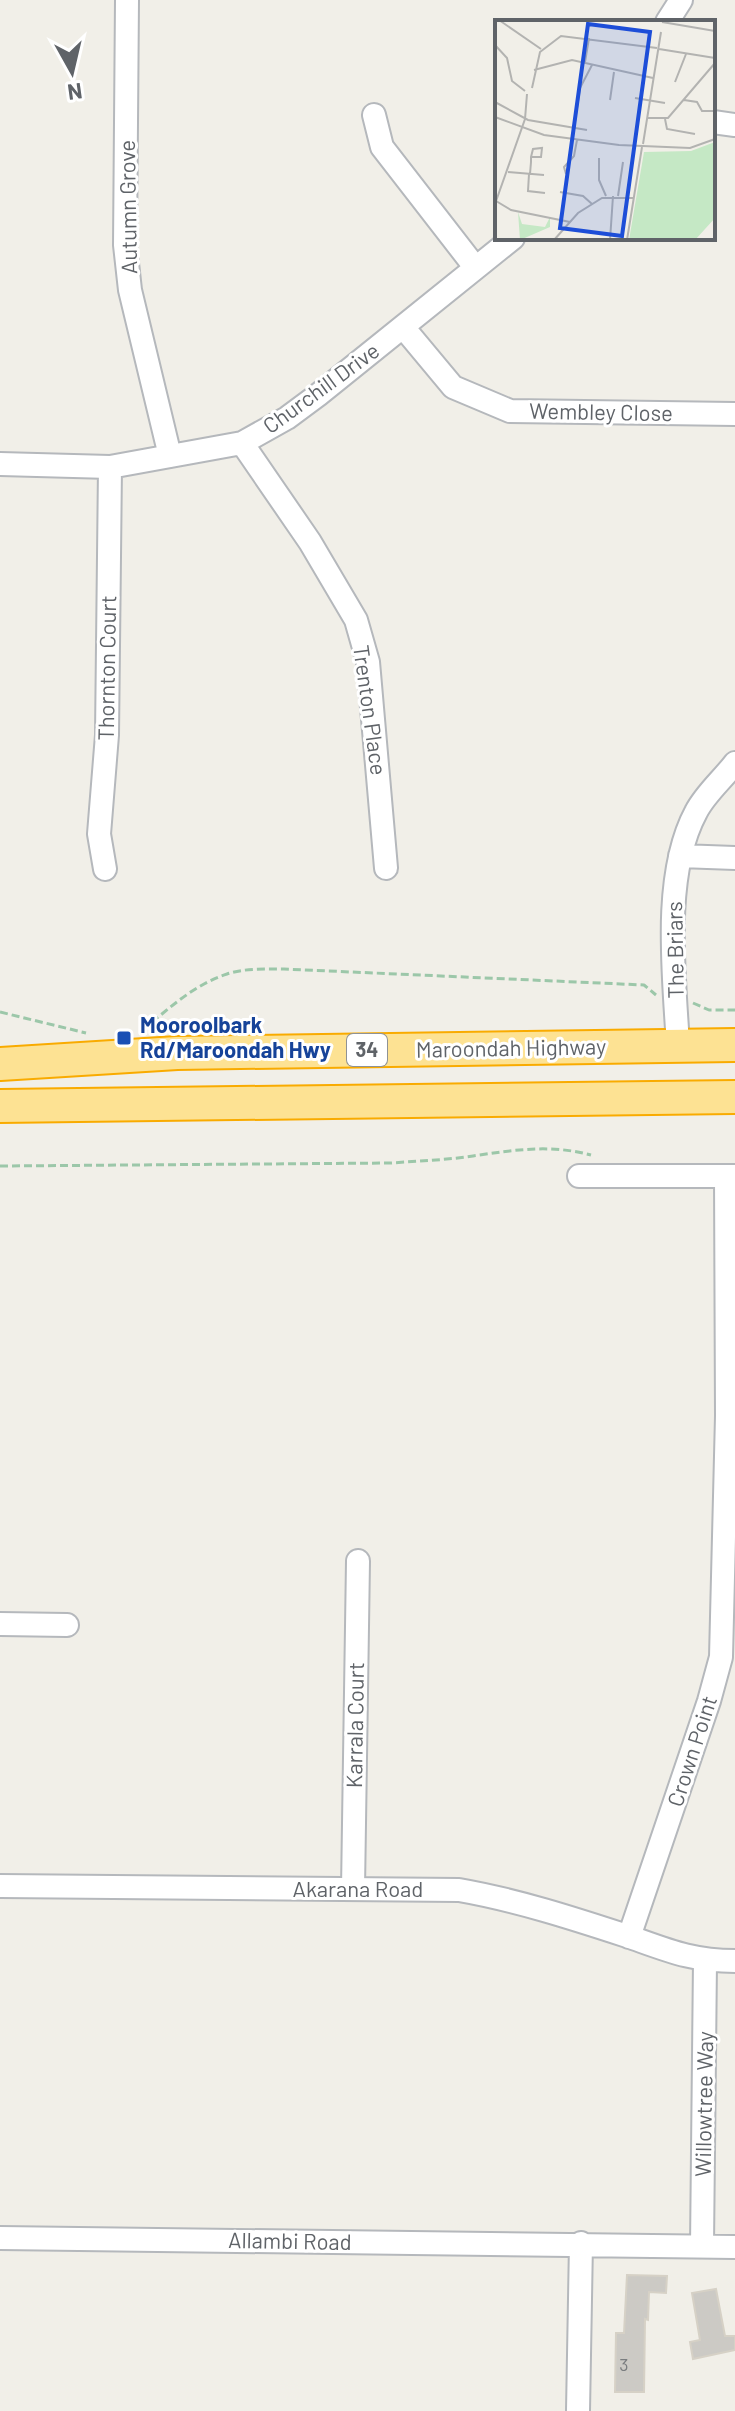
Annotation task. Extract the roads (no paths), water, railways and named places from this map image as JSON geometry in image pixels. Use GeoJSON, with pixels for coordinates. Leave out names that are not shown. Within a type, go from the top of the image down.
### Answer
{"type":"FeatureCollection","features":[{"type":"Feature","properties":{"kind":"highway","name":"Maroondah Highway"},"geometry":{"type":"LineString","coordinates":[[0,1064],[177,1053],[735,1045]]}},
{"type":"Feature","properties":{"kind":"highway"},"geometry":{"type":"LineString","coordinates":[[0,1106],[735,1097]]}},
{"type":"Feature","properties":{"kind":"street","name":"Autumn Grove"},"geometry":{"type":"LineString","coordinates":[[127,0],[125,245],[130,290],[170,456]]}},
{"type":"Feature","properties":{"kind":"street"},"geometry":{"type":"LineString","coordinates":[[668,20],[680,0]]}},
{"type":"Feature","properties":{"kind":"street"},"geometry":{"type":"LineString","coordinates":[[374,115],[382,147],[475,267]]}},
{"type":"Feature","properties":{"kind":"street"},"geometry":{"type":"LineString","coordinates":[[715,122],[735,125]]}},
{"type":"Feature","properties":{"kind":"street","name":"Churchill Drive"},"geometry":{"type":"LineString","coordinates":[[0,464],[110,467],[242,443],[287,418],[510,240]]}},
{"type":"Feature","properties":{"kind":"street","name":"Wembley Close"},"geometry":{"type":"LineString","coordinates":[[403,327],[453,387],[510,411],[735,414]]}},
{"type":"Feature","properties":{"kind":"street","name":"Trenton Place"},"geometry":{"type":"LineString","coordinates":[[242,443],[310,542],[356,620],[368,662],[386,868]]}},
{"type":"Feature","properties":{"kind":"street","name":"Thornton Court"},"geometry":{"type":"LineString","coordinates":[[105,869],[99,834],[107,735],[110,467]]}},
{"type":"Feature","properties":{"kind":"street","name":"The Briars"},"geometry":{"type":"LineString","coordinates":[[678,1045],[674,884],[696,811],[735,763]]}},
{"type":"Feature","properties":{"kind":"street"},"geometry":{"type":"LineString","coordinates":[[680,856],[735,858]]}},
{"type":"Feature","properties":{"kind":"street"},"geometry":{"type":"LineString","coordinates":[[579,1176],[730,1176]]}},
{"type":"Feature","properties":{"kind":"street","name":"Crown Point"},"geometry":{"type":"LineString","coordinates":[[629,1937],[721,1657],[730,1176]]}},
{"type":"Feature","properties":{"kind":"street","name":"Karrala Court"},"geometry":{"type":"LineString","coordinates":[[353,1889],[358,1561]]}},
{"type":"Feature","properties":{"kind":"street"},"geometry":{"type":"LineString","coordinates":[[0,1624],[67,1625]]}},
{"type":"Feature","properties":{"kind":"street","name":"Akarana Road"},"geometry":{"type":"LineString","coordinates":[[0,1886],[459,1890],[497,1897],[629,1937],[667,1952],[705,1961],[735,1961]]}},
{"type":"Feature","properties":{"kind":"street","name":"Willowtree Way"},"geometry":{"type":"LineString","coordinates":[[702,2246],[705,1961]]}},
{"type":"Feature","properties":{"kind":"street","name":"Allambi Road"},"geometry":{"type":"LineString","coordinates":[[0,2238],[735,2247]]}},
{"type":"Feature","properties":{"kind":"street"},"geometry":{"type":"LineString","coordinates":[[578,2411],[581,2243]]}},
{"type":"Feature","properties":{"kind":"place","name":"Mooroolbark Rd/Maroondah Hwy"},"geometry":{"type":"Point","coordinates":[124,1038]}}]}
